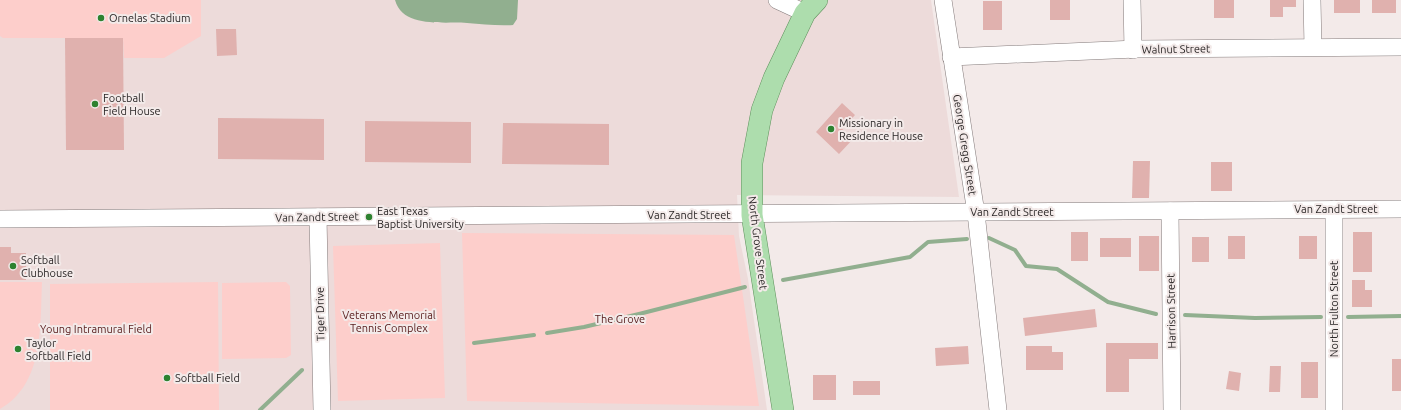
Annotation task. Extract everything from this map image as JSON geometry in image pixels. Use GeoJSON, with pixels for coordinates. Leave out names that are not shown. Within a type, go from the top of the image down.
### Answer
{"type":"FeatureCollection","features":[{"type":"Feature","properties":{"kind":"main road","name":"North Grove Street"},"geometry":{"type":"LineString","coordinates":[[783,410],[752,215],[752,163],[762,110],[774,78],[809,4]]}},
{"type":"Feature","properties":{"kind":"street"},"geometry":{"type":"LineString","coordinates":[[777,0],[809,4]]}},
{"type":"Feature","properties":{"kind":"street","name":"George Gregg Street"},"geometry":{"type":"LineString","coordinates":[[943,0],[976,213],[998,410]]}},
{"type":"Feature","properties":{"kind":"street"},"geometry":{"type":"LineString","coordinates":[[1132,0],[1133,50]]}},
{"type":"Feature","properties":{"kind":"street"},"geometry":{"type":"LineString","coordinates":[[1312,0],[1312,47]]}},
{"type":"Feature","properties":{"kind":"street","name":"Walnut Street"},"geometry":{"type":"LineString","coordinates":[[951,56],[1133,50],[1401,47]]}},
{"type":"Feature","properties":{"kind":"street","name":"North Fulton Street"},"geometry":{"type":"LineString","coordinates":[[1334,209],[1334,410]]}},
{"type":"Feature","properties":{"kind":"street","name":"Van Zandt Street"},"geometry":{"type":"LineString","coordinates":[[0,219],[752,215],[1401,209]]}},
{"type":"Feature","properties":{"kind":"street","name":"Harrison Street"},"geometry":{"type":"LineString","coordinates":[[1170,211],[1172,410]]}},
{"type":"Feature","properties":{"kind":"street","name":"Tiger Drive"},"geometry":{"type":"LineString","coordinates":[[318,217],[322,410]]}},
{"type":"Feature","properties":{"kind":"shaded area","name":"East Texas Baptist University"},"geometry":{"type":"Polygon","coordinates":[[[0,0],[931,0],[959,197],[737,195],[739,236],[748,279],[767,410],[0,410],[0,0]]]}},
{"type":"Feature","properties":{"kind":"shaded area"},"geometry":{"type":"Polygon","coordinates":[[[395,0],[518,0],[517,19],[513,25],[425,22],[406,16],[399,9],[395,0]]]}},
{"type":"Feature","properties":{"kind":"green space","name":"Ornelas Stadium"},"geometry":{"type":"Polygon","coordinates":[[[0,0],[201,0],[201,36],[164,58],[124,58],[123,38],[3,38],[0,36],[0,0]]]}},
{"type":"Feature","properties":{"kind":"green space","name":"The Grove"},"geometry":{"type":"Polygon","coordinates":[[[462,233],[734,235],[759,406],[467,401],[462,233]]]}},
{"type":"Feature","properties":{"kind":"green space","name":"Veterans Memorial Tennis Complex"},"geometry":{"type":"Polygon","coordinates":[[[440,243],[445,398],[338,401],[333,246],[440,243]]]}},
{"type":"Feature","properties":{"kind":"green space","name":"Taylor Softball Field"},"geometry":{"type":"Polygon","coordinates":[[[0,282],[42,282],[41,317],[37,353],[32,370],[25,385],[14,398],[0,409],[0,282]]]}},
{"type":"Feature","properties":{"kind":"green space","name":"Young Intramural Field"},"geometry":{"type":"Polygon","coordinates":[[[218,282],[219,410],[50,410],[50,284],[218,282]]]}},
{"type":"Feature","properties":{"kind":"green space"},"geometry":{"type":"Polygon","coordinates":[[[286,282],[290,286],[291,355],[286,358],[222,359],[222,283],[286,282]]]}},
{"type":"Feature","properties":{"kind":"building"},"geometry":{"type":"Polygon","coordinates":[[[1050,0],[1070,0],[1070,20],[1050,20],[1050,0]]]}},
{"type":"Feature","properties":{"kind":"building"},"geometry":{"type":"Polygon","coordinates":[[[1214,0],[1234,0],[1234,18],[1214,18],[1214,0]]]}},
{"type":"Feature","properties":{"kind":"building"},"geometry":{"type":"Polygon","coordinates":[[[1270,0],[1296,0],[1296,7],[1283,7],[1283,17],[1270,17],[1270,0]]]}},
{"type":"Feature","properties":{"kind":"building"},"geometry":{"type":"Polygon","coordinates":[[[1334,0],[1360,0],[1360,13],[1334,13],[1334,0]]]}},
{"type":"Feature","properties":{"kind":"building"},"geometry":{"type":"Polygon","coordinates":[[[1372,0],[1396,0],[1396,13],[1372,13],[1372,0]]]}},
{"type":"Feature","properties":{"kind":"building"},"geometry":{"type":"Polygon","coordinates":[[[983,1],[1002,1],[1002,30],[983,30],[983,1]]]}},
{"type":"Feature","properties":{"kind":"building"},"geometry":{"type":"Polygon","coordinates":[[[216,29],[236,29],[237,55],[217,56],[216,29]]]}},
{"type":"Feature","properties":{"kind":"building","name":"Football Field House"},"geometry":{"type":"Polygon","coordinates":[[[65,38],[123,38],[124,150],[66,150],[65,38]]]}},
{"type":"Feature","properties":{"kind":"building","name":"Missionary in Residence House"},"geometry":{"type":"Polygon","coordinates":[[[842,103],[855,115],[846,125],[841,121],[838,125],[853,139],[839,154],[816,132],[842,103]]]}},
{"type":"Feature","properties":{"kind":"building"},"geometry":{"type":"Polygon","coordinates":[[[218,118],[324,119],[324,160],[218,159],[218,118]]]}},
{"type":"Feature","properties":{"kind":"building"},"geometry":{"type":"Polygon","coordinates":[[[365,121],[471,122],[471,163],[365,162],[365,121]]]}},
{"type":"Feature","properties":{"kind":"building"},"geometry":{"type":"Polygon","coordinates":[[[503,123],[609,124],[609,165],[502,164],[503,123]]]}},
{"type":"Feature","properties":{"kind":"building"},"geometry":{"type":"Polygon","coordinates":[[[1133,161],[1150,161],[1149,198],[1132,198],[1133,161]]]}},
{"type":"Feature","properties":{"kind":"building"},"geometry":{"type":"Polygon","coordinates":[[[1211,162],[1232,162],[1232,191],[1211,191],[1211,162]]]}},
{"type":"Feature","properties":{"kind":"building"},"geometry":{"type":"Polygon","coordinates":[[[1071,232],[1088,232],[1088,261],[1071,261],[1071,232]]]}},
{"type":"Feature","properties":{"kind":"building"},"geometry":{"type":"Polygon","coordinates":[[[1353,232],[1372,232],[1372,272],[1353,272],[1353,232]]]}},
{"type":"Feature","properties":{"kind":"building"},"geometry":{"type":"Polygon","coordinates":[[[1139,236],[1159,236],[1159,271],[1139,271],[1139,236]]]}},
{"type":"Feature","properties":{"kind":"building"},"geometry":{"type":"Polygon","coordinates":[[[1228,236],[1245,236],[1245,259],[1228,259],[1228,236]]]}},
{"type":"Feature","properties":{"kind":"building"},"geometry":{"type":"Polygon","coordinates":[[[1299,236],[1317,236],[1317,259],[1299,259],[1299,236]]]}},
{"type":"Feature","properties":{"kind":"building"},"geometry":{"type":"Polygon","coordinates":[[[1192,237],[1209,237],[1209,262],[1192,262],[1192,237]]]}},
{"type":"Feature","properties":{"kind":"building"},"geometry":{"type":"Polygon","coordinates":[[[1100,238],[1131,238],[1131,257],[1100,257],[1100,238]]]}},
{"type":"Feature","properties":{"kind":"building","name":"Softball Clubhouse"},"geometry":{"type":"Polygon","coordinates":[[[0,247],[11,247],[11,253],[26,253],[26,280],[0,280],[0,247]]]}},
{"type":"Feature","properties":{"kind":"building"},"geometry":{"type":"Polygon","coordinates":[[[1352,280],[1365,280],[1365,290],[1372,290],[1372,307],[1352,307],[1352,280]]]}},
{"type":"Feature","properties":{"kind":"building"},"geometry":{"type":"Polygon","coordinates":[[[1095,309],[1097,327],[1025,336],[1023,318],[1095,309]]]}},
{"type":"Feature","properties":{"kind":"building"},"geometry":{"type":"Polygon","coordinates":[[[1106,343],[1158,343],[1158,359],[1129,359],[1129,392],[1106,392],[1106,343]]]}},
{"type":"Feature","properties":{"kind":"building"},"geometry":{"type":"Polygon","coordinates":[[[968,346],[969,364],[936,366],[935,348],[968,346]]]}},
{"type":"Feature","properties":{"kind":"building"},"geometry":{"type":"Polygon","coordinates":[[[1026,346],[1052,346],[1052,352],[1063,352],[1063,370],[1026,370],[1026,346]]]}},
{"type":"Feature","properties":{"kind":"building"},"geometry":{"type":"Polygon","coordinates":[[[1392,359],[1401,359],[1401,391],[1392,391],[1392,359]]]}},
{"type":"Feature","properties":{"kind":"building"},"geometry":{"type":"Polygon","coordinates":[[[1301,362],[1318,362],[1318,398],[1301,398],[1301,362]]]}},
{"type":"Feature","properties":{"kind":"building"},"geometry":{"type":"Polygon","coordinates":[[[1270,366],[1281,366],[1280,392],[1269,392],[1270,366]]]}},
{"type":"Feature","properties":{"kind":"building"},"geometry":{"type":"Polygon","coordinates":[[[1229,371],[1241,373],[1239,391],[1226,389],[1229,371]]]}},
{"type":"Feature","properties":{"kind":"building"},"geometry":{"type":"Polygon","coordinates":[[[813,375],[836,375],[836,400],[813,400],[813,375]]]}},
{"type":"Feature","properties":{"kind":"building"},"geometry":{"type":"Polygon","coordinates":[[[853,381],[880,381],[880,395],[853,395],[853,381]]]}},
{"type":"Feature","properties":{"kind":"waterway"},"geometry":{"type":"LineString","coordinates":[[989,238],[1015,250],[1026,266],[1057,269],[1108,302],[1156,314]]}},
{"type":"Feature","properties":{"kind":"waterway"},"geometry":{"type":"LineString","coordinates":[[783,280],[910,257],[928,242],[967,239]]}},
{"type":"Feature","properties":{"kind":"waterway"},"geometry":{"type":"LineString","coordinates":[[547,333],[584,327],[745,287]]}},
{"type":"Feature","properties":{"kind":"waterway"},"geometry":{"type":"LineString","coordinates":[[1185,315],[1255,318],[1321,317]]}},
{"type":"Feature","properties":{"kind":"waterway"},"geometry":{"type":"LineString","coordinates":[[1348,317],[1401,316]]}},
{"type":"Feature","properties":{"kind":"waterway"},"geometry":{"type":"LineString","coordinates":[[474,343],[534,335]]}},
{"type":"Feature","properties":{"kind":"waterway"},"geometry":{"type":"LineString","coordinates":[[260,410],[302,370]]}},
{"type":"Feature","properties":{"kind":"place","name":"Ornelas Stadium"},"geometry":{"type":"Point","coordinates":[101,18]}},
{"type":"Feature","properties":{"kind":"place","name":"Football Field House"},"geometry":{"type":"Point","coordinates":[95,104]}},
{"type":"Feature","properties":{"kind":"place","name":"Missionary in Residence House"},"geometry":{"type":"Point","coordinates":[831,129]}},
{"type":"Feature","properties":{"kind":"place","name":"East Texas Baptist University"},"geometry":{"type":"Point","coordinates":[369,217]}},
{"type":"Feature","properties":{"kind":"place","name":"Softball Clubhouse"},"geometry":{"type":"Point","coordinates":[13,266]}},
{"type":"Feature","properties":{"kind":"place","name":"Taylor Softball Field"},"geometry":{"type":"Point","coordinates":[18,349]}},
{"type":"Feature","properties":{"kind":"place","name":"Softball Field"},"geometry":{"type":"Point","coordinates":[167,378]}}]}
